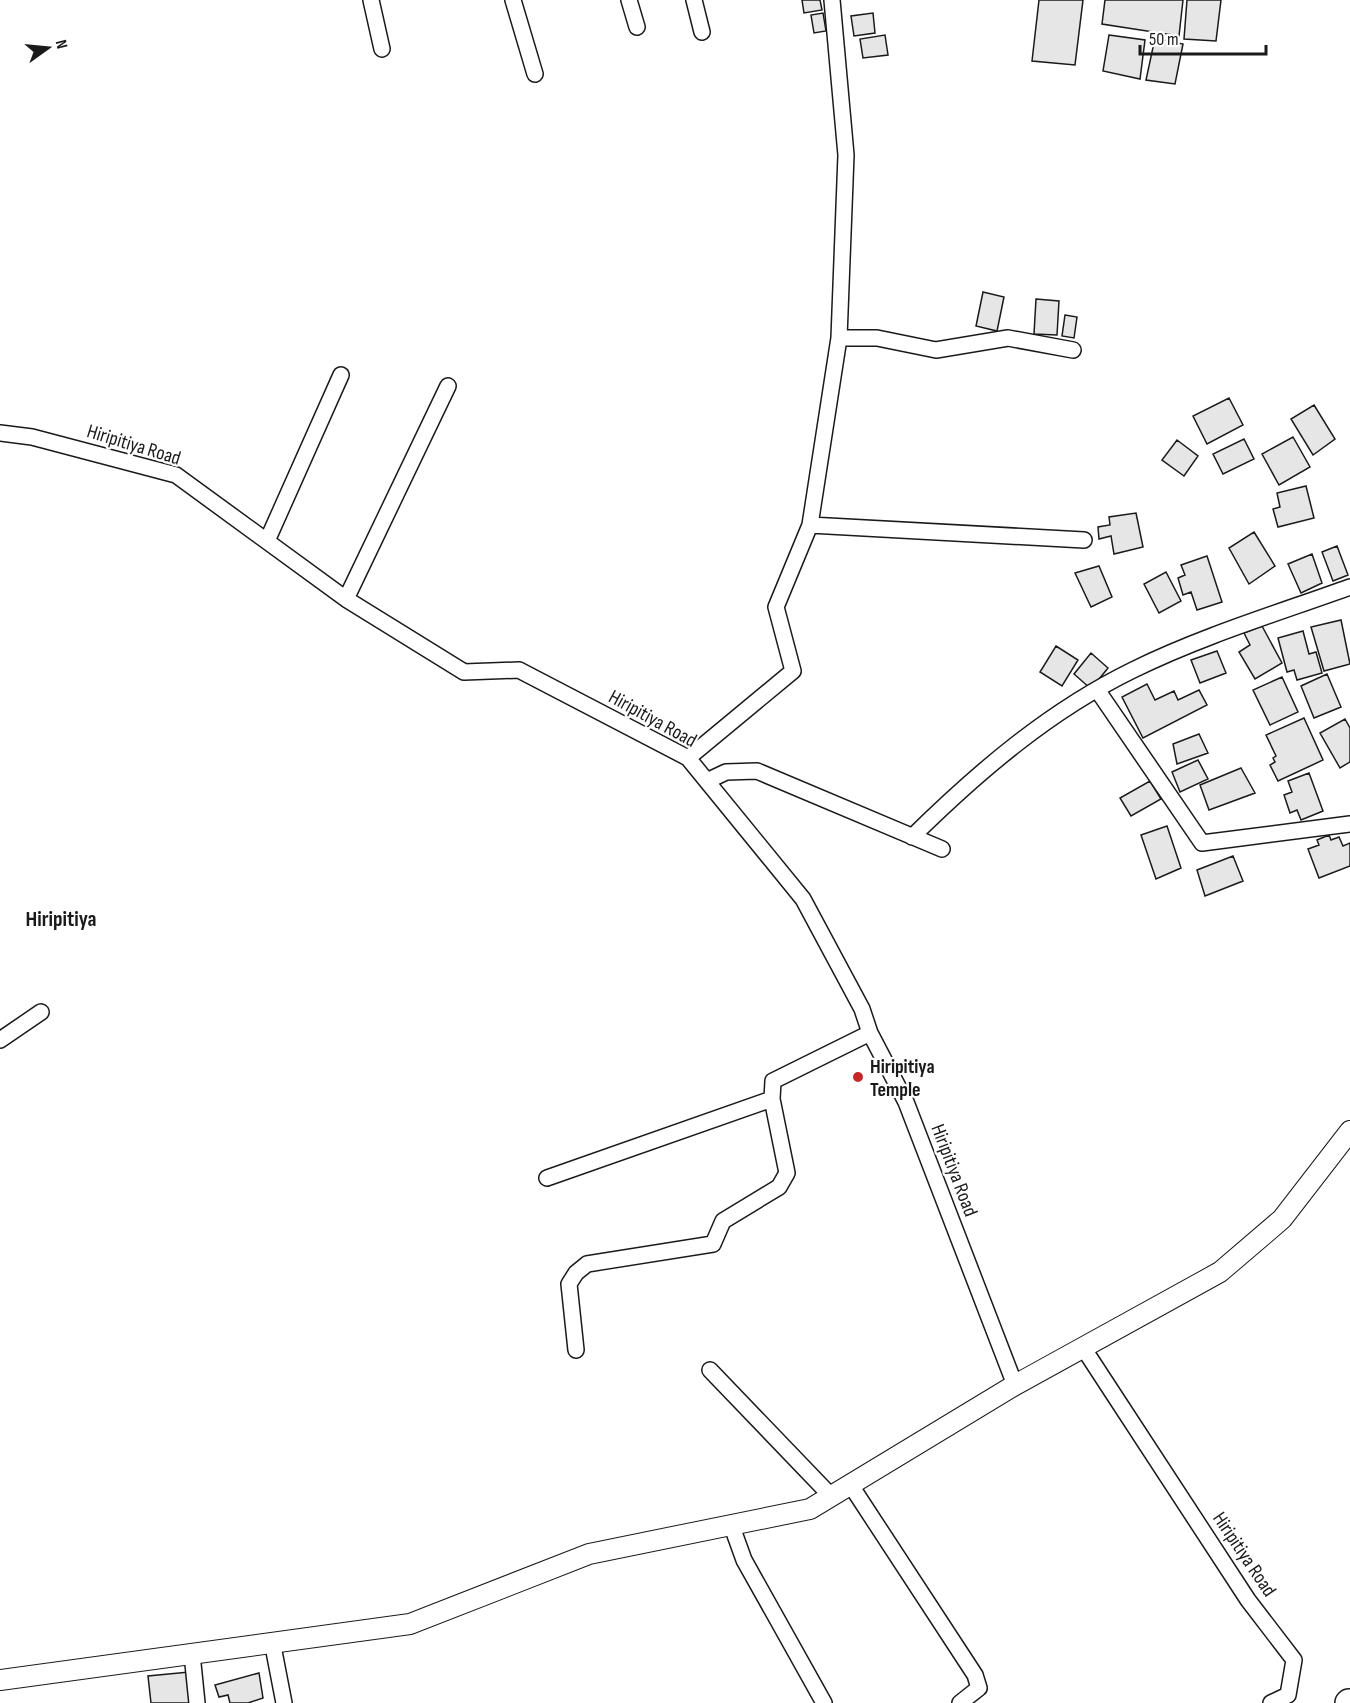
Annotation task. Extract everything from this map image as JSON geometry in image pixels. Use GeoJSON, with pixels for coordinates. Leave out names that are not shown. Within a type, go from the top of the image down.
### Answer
{"type":"FeatureCollection","features":[{"type":"Feature","properties":{"kind":"street"},"geometry":{"type":"LineString","coordinates":[[370,0],[382,49]]}},
{"type":"Feature","properties":{"kind":"street"},"geometry":{"type":"LineString","coordinates":[[513,0],[535,75]]}},
{"type":"Feature","properties":{"kind":"street"},"geometry":{"type":"LineString","coordinates":[[629,0],[637,27]]}},
{"type":"Feature","properties":{"kind":"street"},"geometry":{"type":"LineString","coordinates":[[694,0],[702,32]]}},
{"type":"Feature","properties":{"kind":"street"},"geometry":{"type":"LineString","coordinates":[[688,758],[793,671],[776,607],[810,525],[839,338],[846,155],[832,0]]}},
{"type":"Feature","properties":{"kind":"street"},"geometry":{"type":"LineString","coordinates":[[839,338],[877,338],[936,350],[1008,338],[1073,350]]}},
{"type":"Feature","properties":{"kind":"street"},"geometry":{"type":"LineString","coordinates":[[267,541],[341,375]]}},
{"type":"Feature","properties":{"kind":"street"},"geometry":{"type":"LineString","coordinates":[[346,599],[448,386]]}},
{"type":"Feature","properties":{"kind":"street","name":"Hiripitiya Road"},"geometry":{"type":"LineString","coordinates":[[0,433],[32,437],[176,476],[346,599],[464,672],[519,670],[688,758],[804,899],[862,1009],[870,1033],[906,1102],[1014,1385]]}},
{"type":"Feature","properties":{"kind":"street"},"geometry":{"type":"LineString","coordinates":[[810,525],[1084,540]]}},
{"type":"Feature","properties":{"kind":"street"},"geometry":{"type":"LineString","coordinates":[[912,837],[963,787],[1028,733],[1133,670],[1350,587]]}},
{"type":"Feature","properties":{"kind":"street"},"geometry":{"type":"LineString","coordinates":[[1098,691],[1202,843],[1350,824]]}},
{"type":"Feature","properties":{"kind":"street"},"geometry":{"type":"LineString","coordinates":[[707,781],[726,772],[757,771],[942,849]]}},
{"type":"Feature","properties":{"kind":"street"},"geometry":{"type":"LineString","coordinates":[[0,1040],[41,1012]]}},
{"type":"Feature","properties":{"kind":"street"},"geometry":{"type":"LineString","coordinates":[[576,1350],[569,1284],[576,1273],[587,1264],[713,1244],[723,1221],[779,1187],[787,1173],[772,1099],[772,1082],[870,1033]]}},
{"type":"Feature","properties":{"kind":"street"},"geometry":{"type":"LineString","coordinates":[[548,1178],[772,1099]]}},
{"type":"Feature","properties":{"kind":"street"},"geometry":{"type":"LineString","coordinates":[[0,1680],[272,1641],[410,1624],[590,1554],[810,1509],[1014,1385],[1084,1349],[1220,1272],[1282,1220],[1350,1131]]}},
{"type":"Feature","properties":{"kind":"street","name":"Hiripitiya Road"},"geometry":{"type":"LineString","coordinates":[[1084,1349],[1248,1600],[1294,1660],[1288,1695],[1270,1703]]}},
{"type":"Feature","properties":{"kind":"street"},"geometry":{"type":"LineString","coordinates":[[710,1370],[831,1496]]}},
{"type":"Feature","properties":{"kind":"street"},"geometry":{"type":"LineString","coordinates":[[850,1484],[975,1675],[979,1688],[960,1703]]}},
{"type":"Feature","properties":{"kind":"street"},"geometry":{"type":"LineString","coordinates":[[731,1524],[744,1560],[824,1703]]}},
{"type":"Feature","properties":{"kind":"street"},"geometry":{"type":"LineString","coordinates":[[272,1641],[284,1703]]}},
{"type":"Feature","properties":{"kind":"street"},"geometry":{"type":"LineString","coordinates":[[192,1654],[197,1703]]}},
{"type":"Feature","properties":{"kind":"building"},"geometry":{"type":"Polygon","coordinates":[[[802,0],[820,0],[822,10],[804,13],[802,0]]]}},
{"type":"Feature","properties":{"kind":"building"},"geometry":{"type":"Polygon","coordinates":[[[1039,0],[1083,0],[1075,65],[1032,61],[1039,0]]]}},
{"type":"Feature","properties":{"kind":"building"},"geometry":{"type":"Polygon","coordinates":[[[1105,0],[1183,0],[1179,36],[1102,24],[1105,0]]]}},
{"type":"Feature","properties":{"kind":"building"},"geometry":{"type":"Polygon","coordinates":[[[1187,0],[1221,0],[1216,41],[1184,39],[1187,0]]]}},
{"type":"Feature","properties":{"kind":"building"},"geometry":{"type":"Polygon","coordinates":[[[823,13],[826,31],[814,33],[811,15],[823,13]]]}},
{"type":"Feature","properties":{"kind":"building"},"geometry":{"type":"Polygon","coordinates":[[[873,13],[875,33],[854,36],[851,16],[873,13]]]}},
{"type":"Feature","properties":{"kind":"building"},"geometry":{"type":"Polygon","coordinates":[[[885,35],[888,55],[863,58],[860,39],[885,35]]]}},
{"type":"Feature","properties":{"kind":"building"},"geometry":{"type":"Polygon","coordinates":[[[1109,35],[1145,40],[1140,79],[1103,71],[1109,35]]]}},
{"type":"Feature","properties":{"kind":"building"},"geometry":{"type":"Polygon","coordinates":[[[1155,38],[1183,44],[1175,84],[1146,80],[1155,38]]]}},
{"type":"Feature","properties":{"kind":"building"},"geometry":{"type":"Polygon","coordinates":[[[983,292],[1004,297],[997,331],[976,326],[983,292]]]}},
{"type":"Feature","properties":{"kind":"building"},"geometry":{"type":"Polygon","coordinates":[[[1036,299],[1059,301],[1057,335],[1034,334],[1036,299]]]}},
{"type":"Feature","properties":{"kind":"building"},"geometry":{"type":"Polygon","coordinates":[[[1065,315],[1077,317],[1074,338],[1062,336],[1065,315]]]}},
{"type":"Feature","properties":{"kind":"building"},"geometry":{"type":"Polygon","coordinates":[[[1229,398],[1243,425],[1207,444],[1193,416],[1229,398]]]}},
{"type":"Feature","properties":{"kind":"building"},"geometry":{"type":"Polygon","coordinates":[[[1314,405],[1335,439],[1313,455],[1291,419],[1314,405]]]}},
{"type":"Feature","properties":{"kind":"building"},"geometry":{"type":"Polygon","coordinates":[[[1293,437],[1310,467],[1279,485],[1262,454],[1293,437]]]}},
{"type":"Feature","properties":{"kind":"building"},"geometry":{"type":"Polygon","coordinates":[[[1244,439],[1254,459],[1223,474],[1213,454],[1244,439]]]}},
{"type":"Feature","properties":{"kind":"building"},"geometry":{"type":"Polygon","coordinates":[[[1177,440],[1198,456],[1184,476],[1162,460],[1177,440]]]}},
{"type":"Feature","properties":{"kind":"building"},"geometry":{"type":"Polygon","coordinates":[[[1306,486],[1314,518],[1278,527],[1273,509],[1280,507],[1277,493],[1306,486]]]}},
{"type":"Feature","properties":{"kind":"building"},"geometry":{"type":"Polygon","coordinates":[[[1136,513],[1143,547],[1114,554],[1111,536],[1099,539],[1098,527],[1110,525],[1109,517],[1136,513]]]}},
{"type":"Feature","properties":{"kind":"building"},"geometry":{"type":"Polygon","coordinates":[[[1254,532],[1275,566],[1249,584],[1229,548],[1254,532]]]}},
{"type":"Feature","properties":{"kind":"building"},"geometry":{"type":"Polygon","coordinates":[[[1337,546],[1348,575],[1333,581],[1322,552],[1337,546]]]}},
{"type":"Feature","properties":{"kind":"building"},"geometry":{"type":"Polygon","coordinates":[[[1312,554],[1322,583],[1301,593],[1288,564],[1312,554]]]}},
{"type":"Feature","properties":{"kind":"building"},"geometry":{"type":"Polygon","coordinates":[[[1207,556],[1222,602],[1197,610],[1191,592],[1183,595],[1178,578],[1185,575],[1181,565],[1207,556]]]}},
{"type":"Feature","properties":{"kind":"building"},"geometry":{"type":"Polygon","coordinates":[[[1099,566],[1112,597],[1091,607],[1075,573],[1099,566]]]}},
{"type":"Feature","properties":{"kind":"building"},"geometry":{"type":"Polygon","coordinates":[[[1166,572],[1181,601],[1159,613],[1144,584],[1166,572]]]}},
{"type":"Feature","properties":{"kind":"building"},"geometry":{"type":"Polygon","coordinates":[[[1341,620],[1350,664],[1324,671],[1311,627],[1341,620]]]}},
{"type":"Feature","properties":{"kind":"building"},"geometry":{"type":"Polygon","coordinates":[[[1262,626],[1282,663],[1255,679],[1239,652],[1250,645],[1244,633],[1262,626]]]}},
{"type":"Feature","properties":{"kind":"building"},"geometry":{"type":"Polygon","coordinates":[[[1303,631],[1309,654],[1316,652],[1322,673],[1297,680],[1294,670],[1287,672],[1278,638],[1303,631]]]}},
{"type":"Feature","properties":{"kind":"building"},"geometry":{"type":"Polygon","coordinates":[[[1056,646],[1078,660],[1062,686],[1040,672],[1056,646]]]}},
{"type":"Feature","properties":{"kind":"building"},"geometry":{"type":"Polygon","coordinates":[[[1217,651],[1226,673],[1200,683],[1191,660],[1217,651]]]}},
{"type":"Feature","properties":{"kind":"building"},"geometry":{"type":"Polygon","coordinates":[[[1091,653],[1108,668],[1091,689],[1074,674],[1091,653]]]}},
{"type":"Feature","properties":{"kind":"building"},"geometry":{"type":"Polygon","coordinates":[[[1327,674],[1341,707],[1314,718],[1301,686],[1327,674]]]}},
{"type":"Feature","properties":{"kind":"building"},"geometry":{"type":"Polygon","coordinates":[[[1282,677],[1298,712],[1270,725],[1253,690],[1282,677]]]}},
{"type":"Feature","properties":{"kind":"building"},"geometry":{"type":"Polygon","coordinates":[[[1147,684],[1155,700],[1174,691],[1178,700],[1199,690],[1207,705],[1143,738],[1122,697],[1147,684]]]}},
{"type":"Feature","properties":{"kind":"building"},"geometry":{"type":"Polygon","coordinates":[[[1304,718],[1323,760],[1278,781],[1270,765],[1275,762],[1273,758],[1276,756],[1266,735],[1304,718]]]}},
{"type":"Feature","properties":{"kind":"building"},"geometry":{"type":"Polygon","coordinates":[[[1345,719],[1350,728],[1350,762],[1340,768],[1320,733],[1345,719]]]}},
{"type":"Feature","properties":{"kind":"building"},"geometry":{"type":"Polygon","coordinates":[[[1199,734],[1208,753],[1177,764],[1173,744],[1199,734]]]}},
{"type":"Feature","properties":{"kind":"building"},"geometry":{"type":"Polygon","coordinates":[[[1198,760],[1208,779],[1180,792],[1172,772],[1198,760]]]}},
{"type":"Feature","properties":{"kind":"building"},"geometry":{"type":"Polygon","coordinates":[[[1241,768],[1255,793],[1209,810],[1200,785],[1241,768]]]}},
{"type":"Feature","properties":{"kind":"building"},"geometry":{"type":"Polygon","coordinates":[[[1309,773],[1323,811],[1301,820],[1297,810],[1290,813],[1284,795],[1292,792],[1288,781],[1309,773]]]}},
{"type":"Feature","properties":{"kind":"building"},"geometry":{"type":"Polygon","coordinates":[[[1150,781],[1161,799],[1131,816],[1120,798],[1150,781]]]}},
{"type":"Feature","properties":{"kind":"building"},"geometry":{"type":"Polygon","coordinates":[[[1167,826],[1181,868],[1156,879],[1141,835],[1167,826]]]}},
{"type":"Feature","properties":{"kind":"building"},"geometry":{"type":"Polygon","coordinates":[[[1329,835],[1331,840],[1339,837],[1343,846],[1350,843],[1350,866],[1319,878],[1308,849],[1319,845],[1317,840],[1329,835]]]}},
{"type":"Feature","properties":{"kind":"building"},"geometry":{"type":"Polygon","coordinates":[[[1233,856],[1243,881],[1205,896],[1197,870],[1233,856]]]}},
{"type":"Feature","properties":{"kind":"building"},"geometry":{"type":"Polygon","coordinates":[[[189,1672],[192,1703],[151,1703],[148,1676],[189,1672]]]}},
{"type":"Feature","properties":{"kind":"building"},"geometry":{"type":"Polygon","coordinates":[[[259,1673],[263,1698],[248,1703],[230,1703],[228,1695],[219,1697],[215,1685],[259,1673]]]}},
{"type":"Feature","properties":{"kind":"place","name":"Hiripitiya Temple"},"geometry":{"type":"Point","coordinates":[858,1077]}},
{"type":"Feature","properties":{"kind":"district","name":"Hiripitiya"},"geometry":{"type":"Point","coordinates":[61,918]}}]}
